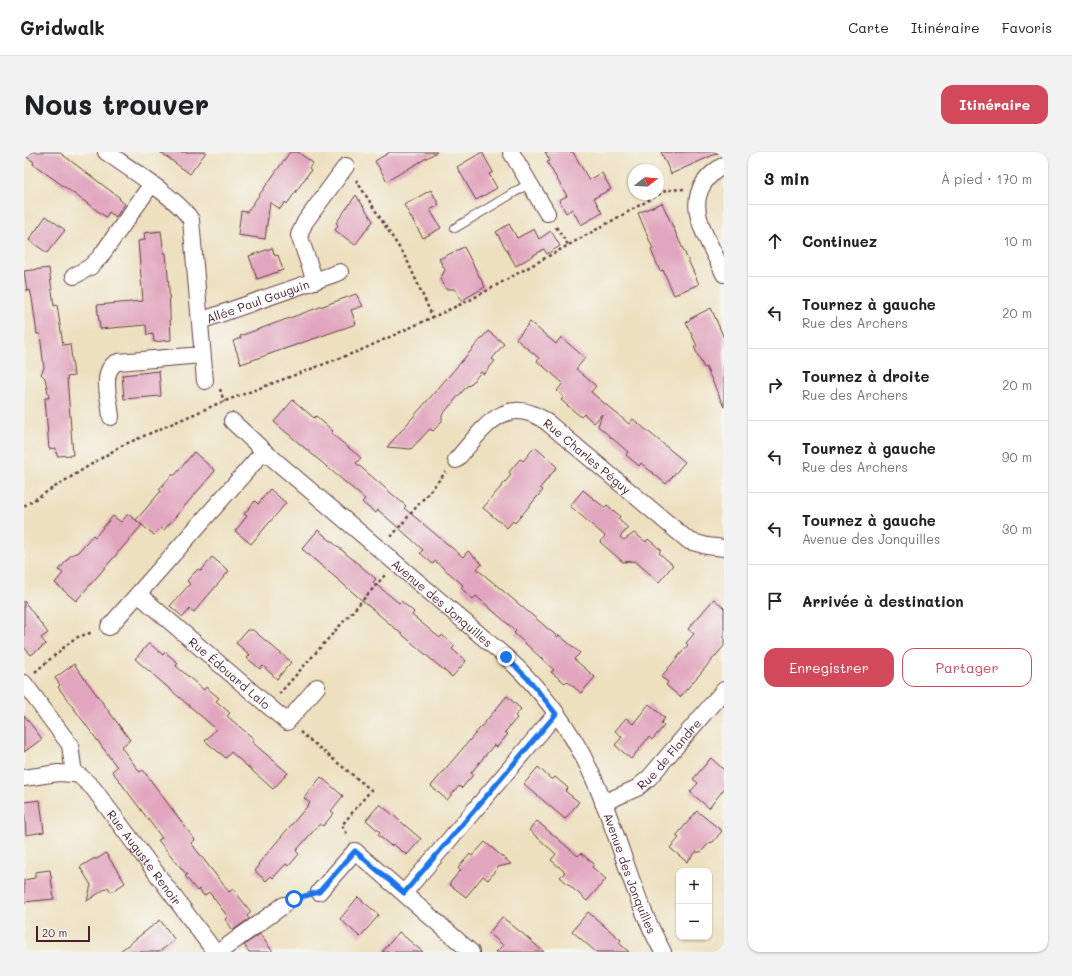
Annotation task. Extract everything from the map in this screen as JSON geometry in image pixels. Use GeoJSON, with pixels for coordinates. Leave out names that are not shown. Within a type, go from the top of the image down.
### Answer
{"type":"FeatureCollection","features":[{"type":"Feature","properties":{"kind":"street"},"geometry":{"type":"LineString","coordinates":[[106,152],[182,208],[191,220],[202,355],[206,380]]}},
{"type":"Feature","properties":{"kind":"street"},"geometry":{"type":"LineString","coordinates":[[512,152],[547,213]]}},
{"type":"Feature","properties":{"kind":"street"},"geometry":{"type":"LineString","coordinates":[[724,165],[707,177],[698,192],[696,202],[699,219],[724,274]]}},
{"type":"Feature","properties":{"kind":"street","name":"Allée Paul Gauguin"},"geometry":{"type":"LineString","coordinates":[[315,281],[299,235],[305,222],[346,166]]}},
{"type":"Feature","properties":{"kind":"street"},"geometry":{"type":"LineString","coordinates":[[74,276],[90,267],[100,257],[151,185]]}},
{"type":"Feature","properties":{"kind":"street","name":"Allée Paul Gauguin"},"geometry":{"type":"LineString","coordinates":[[200,321],[340,272]]}},
{"type":"Feature","properties":{"kind":"street"},"geometry":{"type":"LineString","coordinates":[[112,417],[107,380],[108,372],[113,364],[118,362],[202,355]]}},
{"type":"Feature","properties":{"kind":"street","name":"Rue Charles Péguy"},"geometry":{"type":"LineString","coordinates":[[456,460],[488,423],[498,416],[505,412],[518,410],[534,414],[548,423],[689,541],[707,546],[724,548]]}},
{"type":"Feature","properties":{"kind":"street","name":"Avenue des Jonquilles"},"geometry":{"type":"LineString","coordinates":[[232,421],[264,451],[519,669],[556,714],[588,765],[636,897],[663,952]]}},
{"type":"Feature","properties":{"kind":"street"},"geometry":{"type":"LineString","coordinates":[[108,627],[264,451]]}},
{"type":"Feature","properties":{"kind":"street","name":"Rue Édouard Lalo"},"geometry":{"type":"LineString","coordinates":[[138,594],[287,722]]}},
{"type":"Feature","properties":{"kind":"street"},"geometry":{"type":"LineString","coordinates":[[24,778],[66,773],[74,774],[70,745],[27,680]]}},
{"type":"Feature","properties":{"kind":"street"},"geometry":{"type":"LineString","coordinates":[[287,722],[317,687]]}},
{"type":"Feature","properties":{"kind":"street","name":"Rue de Flandre"},"geometry":{"type":"LineString","coordinates":[[603,803],[632,790],[649,778],[724,690]]}},
{"type":"Feature","properties":{"kind":"street"},"geometry":{"type":"LineString","coordinates":[[404,893],[556,714]]}},
{"type":"Feature","properties":{"kind":"street","name":"Rue Auguste Renoir"},"geometry":{"type":"LineString","coordinates":[[74,774],[80,776],[93,788],[212,951],[284,905]]}},
{"type":"Feature","properties":{"kind":"street"},"geometry":{"type":"LineString","coordinates":[[319,892],[355,851],[472,952]]}},
{"type":"Feature","properties":{"kind":"lane"},"geometry":{"type":"LineString","coordinates":[[455,228],[530,183]]}},
{"type":"Feature","properties":{"kind":"path"},"geometry":{"type":"LineString","coordinates":[[346,166],[401,250],[433,318],[493,288],[668,190],[677,188],[698,192]]}},
{"type":"Feature","properties":{"kind":"path"},"geometry":{"type":"LineString","coordinates":[[547,213],[569,246]]}},
{"type":"Feature","properties":{"kind":"path"},"geometry":{"type":"LineString","coordinates":[[380,549],[456,460]]}},
{"type":"Feature","properties":{"kind":"path"},"geometry":{"type":"LineString","coordinates":[[268,706],[396,563]]}},
{"type":"Feature","properties":{"kind":"path"},"geometry":{"type":"LineString","coordinates":[[27,680],[75,638],[108,627]]}},
{"type":"Feature","properties":{"kind":"path"},"geometry":{"type":"LineString","coordinates":[[287,722],[371,790],[342,825],[355,851]]}},
{"type":"Feature","properties":{"kind":"building"},"geometry":{"type":"Polygon","coordinates":[[[24,152],[59,152],[120,198],[119,199],[125,204],[116,217],[109,212],[106,217],[33,164],[34,162],[24,155],[24,152]]]}},
{"type":"Feature","properties":{"kind":"building"},"geometry":{"type":"Polygon","coordinates":[[[160,152],[206,152],[190,174],[160,152]]]}},
{"type":"Feature","properties":{"kind":"building"},"geometry":{"type":"Polygon","coordinates":[[[290,152],[298,152],[313,163],[309,168],[311,170],[287,204],[285,202],[280,209],[270,202],[265,239],[238,235],[241,211],[247,212],[290,152]]]}},
{"type":"Feature","properties":{"kind":"building"},"geometry":{"type":"Polygon","coordinates":[[[390,152],[437,152],[387,181],[375,161],[390,152]]]}},
{"type":"Feature","properties":{"kind":"building"},"geometry":{"type":"Polygon","coordinates":[[[482,152],[493,172],[489,174],[497,188],[476,200],[457,167],[482,152]]]}},
{"type":"Feature","properties":{"kind":"building"},"geometry":{"type":"Polygon","coordinates":[[[545,152],[573,152],[589,180],[602,173],[611,189],[594,198],[602,213],[581,225],[572,209],[566,213],[559,200],[567,196],[547,162],[550,161],[545,152]]]}},
{"type":"Feature","properties":{"kind":"building"},"geometry":{"type":"Polygon","coordinates":[[[661,152],[720,152],[671,174],[661,152]]]}},
{"type":"Feature","properties":{"kind":"building"},"geometry":{"type":"Polygon","coordinates":[[[431,190],[439,205],[430,210],[441,228],[423,238],[404,205],[431,190]]]}},
{"type":"Feature","properties":{"kind":"building"},"geometry":{"type":"Polygon","coordinates":[[[356,195],[373,221],[355,245],[335,230],[338,225],[336,223],[356,195]]]}},
{"type":"Feature","properties":{"kind":"building"},"geometry":{"type":"Polygon","coordinates":[[[662,203],[699,284],[674,295],[663,270],[660,271],[651,250],[653,249],[638,213],[662,203]]]}},
{"type":"Feature","properties":{"kind":"building"},"geometry":{"type":"Polygon","coordinates":[[[46,216],[65,230],[47,253],[29,240],[46,216]]]}},
{"type":"Feature","properties":{"kind":"building"},"geometry":{"type":"Polygon","coordinates":[[[509,224],[517,238],[534,229],[539,239],[551,231],[560,246],[547,254],[544,249],[516,266],[496,232],[509,224]]]}},
{"type":"Feature","properties":{"kind":"building"},"geometry":{"type":"Polygon","coordinates":[[[161,231],[164,254],[166,253],[171,340],[154,342],[153,334],[147,335],[146,325],[100,329],[97,305],[143,301],[138,241],[145,240],[144,233],[161,231]]]}},
{"type":"Feature","properties":{"kind":"building"},"geometry":{"type":"Polygon","coordinates":[[[464,247],[485,287],[461,301],[455,289],[446,289],[440,279],[445,270],[439,259],[464,247]]]}},
{"type":"Feature","properties":{"kind":"building"},"geometry":{"type":"Polygon","coordinates":[[[272,248],[275,256],[278,255],[283,270],[257,279],[249,256],[272,248]]]}},
{"type":"Feature","properties":{"kind":"building"},"geometry":{"type":"Polygon","coordinates":[[[49,268],[54,306],[57,305],[63,345],[70,344],[74,376],[67,377],[73,455],[57,456],[56,448],[49,449],[45,398],[49,398],[45,378],[41,374],[44,368],[40,334],[37,334],[32,298],[30,290],[27,291],[24,271],[49,268]]]}},
{"type":"Feature","properties":{"kind":"building"},"geometry":{"type":"Polygon","coordinates":[[[356,294],[363,306],[351,310],[356,324],[241,364],[233,341],[241,338],[240,336],[356,294]]]}},
{"type":"Feature","properties":{"kind":"building"},"geometry":{"type":"Polygon","coordinates":[[[711,308],[724,338],[724,407],[706,367],[704,368],[694,347],[697,346],[686,323],[691,318],[711,308]]]}},
{"type":"Feature","properties":{"kind":"building"},"geometry":{"type":"Polygon","coordinates":[[[530,322],[556,344],[561,337],[585,358],[576,369],[596,386],[591,392],[629,424],[633,419],[685,462],[666,484],[641,463],[639,466],[626,455],[628,452],[598,426],[602,414],[594,423],[584,414],[581,417],[561,400],[564,397],[557,391],[563,383],[537,361],[539,358],[516,339],[530,322]]]}},
{"type":"Feature","properties":{"kind":"building"},"geometry":{"type":"Polygon","coordinates":[[[488,331],[504,344],[492,359],[495,361],[484,374],[481,372],[469,386],[468,385],[442,415],[442,421],[433,431],[430,429],[411,449],[387,447],[488,331]]]}},
{"type":"Feature","properties":{"kind":"building"},"geometry":{"type":"Polygon","coordinates":[[[159,371],[161,396],[124,399],[122,375],[159,371]]]}},
{"type":"Feature","properties":{"kind":"building"},"geometry":{"type":"Polygon","coordinates":[[[293,400],[314,418],[316,416],[333,431],[331,433],[361,458],[356,463],[406,506],[404,508],[463,557],[468,551],[482,564],[477,569],[558,637],[559,635],[580,653],[574,659],[595,677],[581,693],[567,681],[565,683],[551,672],[554,670],[514,633],[516,631],[476,596],[473,599],[461,588],[463,585],[435,561],[433,564],[420,553],[423,550],[409,537],[378,510],[376,513],[369,508],[362,502],[365,499],[274,422],[293,400]]]}},
{"type":"Feature","properties":{"kind":"building"},"geometry":{"type":"Polygon","coordinates":[[[535,447],[557,467],[540,488],[543,490],[515,523],[513,521],[507,528],[483,508],[511,475],[509,472],[514,466],[520,459],[523,461],[535,447]]]}},
{"type":"Feature","properties":{"kind":"building"},"geometry":{"type":"Polygon","coordinates":[[[194,452],[215,471],[164,530],[161,528],[154,535],[136,520],[161,491],[159,489],[172,475],[175,475],[194,452]]]}},
{"type":"Feature","properties":{"kind":"building"},"geometry":{"type":"Polygon","coordinates":[[[270,489],[286,503],[251,544],[235,531],[247,516],[244,514],[255,501],[258,504],[270,489]]]}},
{"type":"Feature","properties":{"kind":"building"},"geometry":{"type":"Polygon","coordinates":[[[583,490],[605,508],[607,505],[620,516],[618,519],[628,528],[620,537],[624,540],[634,533],[646,542],[648,539],[661,550],[659,553],[673,565],[659,582],[635,561],[623,562],[600,542],[605,536],[570,506],[583,490]]]}},
{"type":"Feature","properties":{"kind":"building"},"geometry":{"type":"Polygon","coordinates":[[[128,514],[142,525],[76,601],[55,583],[63,573],[59,570],[71,555],[78,552],[93,535],[95,537],[113,516],[121,522],[128,514]]]}},
{"type":"Feature","properties":{"kind":"building"},"geometry":{"type":"Polygon","coordinates":[[[318,530],[376,579],[373,582],[399,603],[401,601],[414,612],[412,615],[440,638],[442,635],[455,646],[452,649],[466,661],[452,677],[302,549],[318,530]]]}},
{"type":"Feature","properties":{"kind":"building"},"geometry":{"type":"Polygon","coordinates":[[[212,557],[229,571],[194,612],[190,609],[183,617],[170,606],[190,584],[187,581],[192,575],[198,569],[201,571],[212,557]]]}},
{"type":"Feature","properties":{"kind":"building"},"geometry":{"type":"Polygon","coordinates":[[[714,599],[724,608],[724,646],[680,697],[666,685],[668,682],[661,677],[688,645],[686,643],[694,634],[688,629],[714,599]]]}},
{"type":"Feature","properties":{"kind":"building"},"geometry":{"type":"Polygon","coordinates":[[[24,601],[48,633],[41,638],[46,644],[31,655],[24,647],[24,601]]]}},
{"type":"Feature","properties":{"kind":"building"},"geometry":{"type":"Polygon","coordinates":[[[247,630],[253,630],[291,662],[277,679],[263,666],[260,669],[247,658],[250,655],[236,643],[247,630]]]}},
{"type":"Feature","properties":{"kind":"building"},"geometry":{"type":"Polygon","coordinates":[[[149,643],[163,655],[165,652],[178,663],[176,666],[204,690],[206,687],[219,698],[216,701],[230,713],[227,716],[254,739],[252,742],[288,773],[273,789],[231,752],[226,758],[205,741],[216,729],[135,659],[149,643]]]}},
{"type":"Feature","properties":{"kind":"building"},"geometry":{"type":"Polygon","coordinates":[[[74,664],[130,740],[121,747],[140,772],[143,770],[195,840],[191,843],[229,892],[233,889],[251,912],[247,916],[249,919],[233,930],[225,919],[228,917],[209,892],[204,896],[199,889],[197,891],[185,876],[187,875],[158,840],[162,838],[112,771],[117,767],[58,687],[60,685],[55,678],[74,664]]]}},
{"type":"Feature","properties":{"kind":"building"},"geometry":{"type":"Polygon","coordinates":[[[507,696],[521,709],[515,716],[517,718],[505,732],[508,734],[497,747],[494,745],[471,773],[473,775],[462,788],[459,786],[447,800],[431,786],[507,696]]]}},
{"type":"Feature","properties":{"kind":"building"},"geometry":{"type":"Polygon","coordinates":[[[649,704],[665,718],[661,723],[664,726],[652,740],[649,737],[631,759],[615,745],[622,737],[615,731],[626,718],[633,724],[649,704]]]}},
{"type":"Feature","properties":{"kind":"building"},"geometry":{"type":"Polygon","coordinates":[[[24,715],[42,739],[24,752],[24,715]]]}},
{"type":"Feature","properties":{"kind":"building"},"geometry":{"type":"Polygon","coordinates":[[[711,758],[724,770],[724,789],[709,808],[690,792],[698,783],[693,779],[711,758]]]}},
{"type":"Feature","properties":{"kind":"building"},"geometry":{"type":"Polygon","coordinates":[[[538,767],[552,780],[555,777],[561,782],[568,788],[565,791],[579,802],[565,819],[524,784],[538,767]]]}},
{"type":"Feature","properties":{"kind":"building"},"geometry":{"type":"Polygon","coordinates":[[[321,777],[343,796],[331,811],[334,813],[323,826],[320,824],[296,851],[299,854],[289,866],[286,864],[273,878],[271,876],[266,881],[255,871],[259,866],[258,864],[310,803],[304,798],[321,777]]]}},
{"type":"Feature","properties":{"kind":"building"},"geometry":{"type":"Polygon","coordinates":[[[40,800],[44,832],[26,835],[24,802],[40,800]]]}},
{"type":"Feature","properties":{"kind":"building"},"geometry":{"type":"Polygon","coordinates":[[[380,804],[421,839],[407,855],[393,844],[391,846],[378,835],[380,832],[366,820],[380,804]]]}},
{"type":"Feature","properties":{"kind":"building"},"geometry":{"type":"Polygon","coordinates":[[[697,811],[722,831],[713,842],[709,843],[701,852],[696,852],[687,862],[670,848],[679,838],[676,836],[697,811]]]}},
{"type":"Feature","properties":{"kind":"building"},"geometry":{"type":"Polygon","coordinates":[[[537,821],[578,856],[581,853],[594,864],[592,867],[606,879],[587,901],[560,877],[565,872],[551,860],[556,854],[529,830],[537,821]]]}},
{"type":"Feature","properties":{"kind":"building"},"geometry":{"type":"Polygon","coordinates":[[[485,842],[511,864],[498,867],[488,880],[483,876],[466,897],[449,884],[461,870],[458,868],[470,854],[472,856],[485,842]]]}},
{"type":"Feature","properties":{"kind":"building"},"geometry":{"type":"Polygon","coordinates":[[[106,853],[125,883],[111,892],[108,887],[87,901],[91,885],[80,867],[106,853]]]}},
{"type":"Feature","properties":{"kind":"building"},"geometry":{"type":"Polygon","coordinates":[[[50,870],[54,899],[24,902],[24,880],[35,878],[35,872],[50,870]]]}},
{"type":"Feature","properties":{"kind":"building"},"geometry":{"type":"Polygon","coordinates":[[[358,897],[379,915],[360,937],[340,919],[358,897]]]}},
{"type":"Feature","properties":{"kind":"building"},"geometry":{"type":"Polygon","coordinates":[[[588,912],[621,940],[619,943],[629,952],[596,952],[572,931],[588,912]]]}},
{"type":"Feature","properties":{"kind":"building"},"geometry":{"type":"Polygon","coordinates":[[[502,917],[544,952],[496,952],[503,945],[489,933],[502,917]]]}},
{"type":"Feature","properties":{"kind":"building"},"geometry":{"type":"Polygon","coordinates":[[[160,920],[175,940],[159,952],[119,952],[160,920]]]}},
{"type":"Feature","properties":{"kind":"building"},"geometry":{"type":"Polygon","coordinates":[[[399,932],[423,952],[382,952],[399,932]]]}},
{"type":"Feature","properties":{"kind":"building"},"geometry":{"type":"Polygon","coordinates":[[[260,934],[273,952],[249,952],[244,945],[260,934]]]}},
{"type":"Feature","properties":{"kind":"route"},"geometry":{"type":"LineString","coordinates":[[294,899],[319,892],[355,851],[404,893],[556,714],[531,682],[506,657]]}}]}
